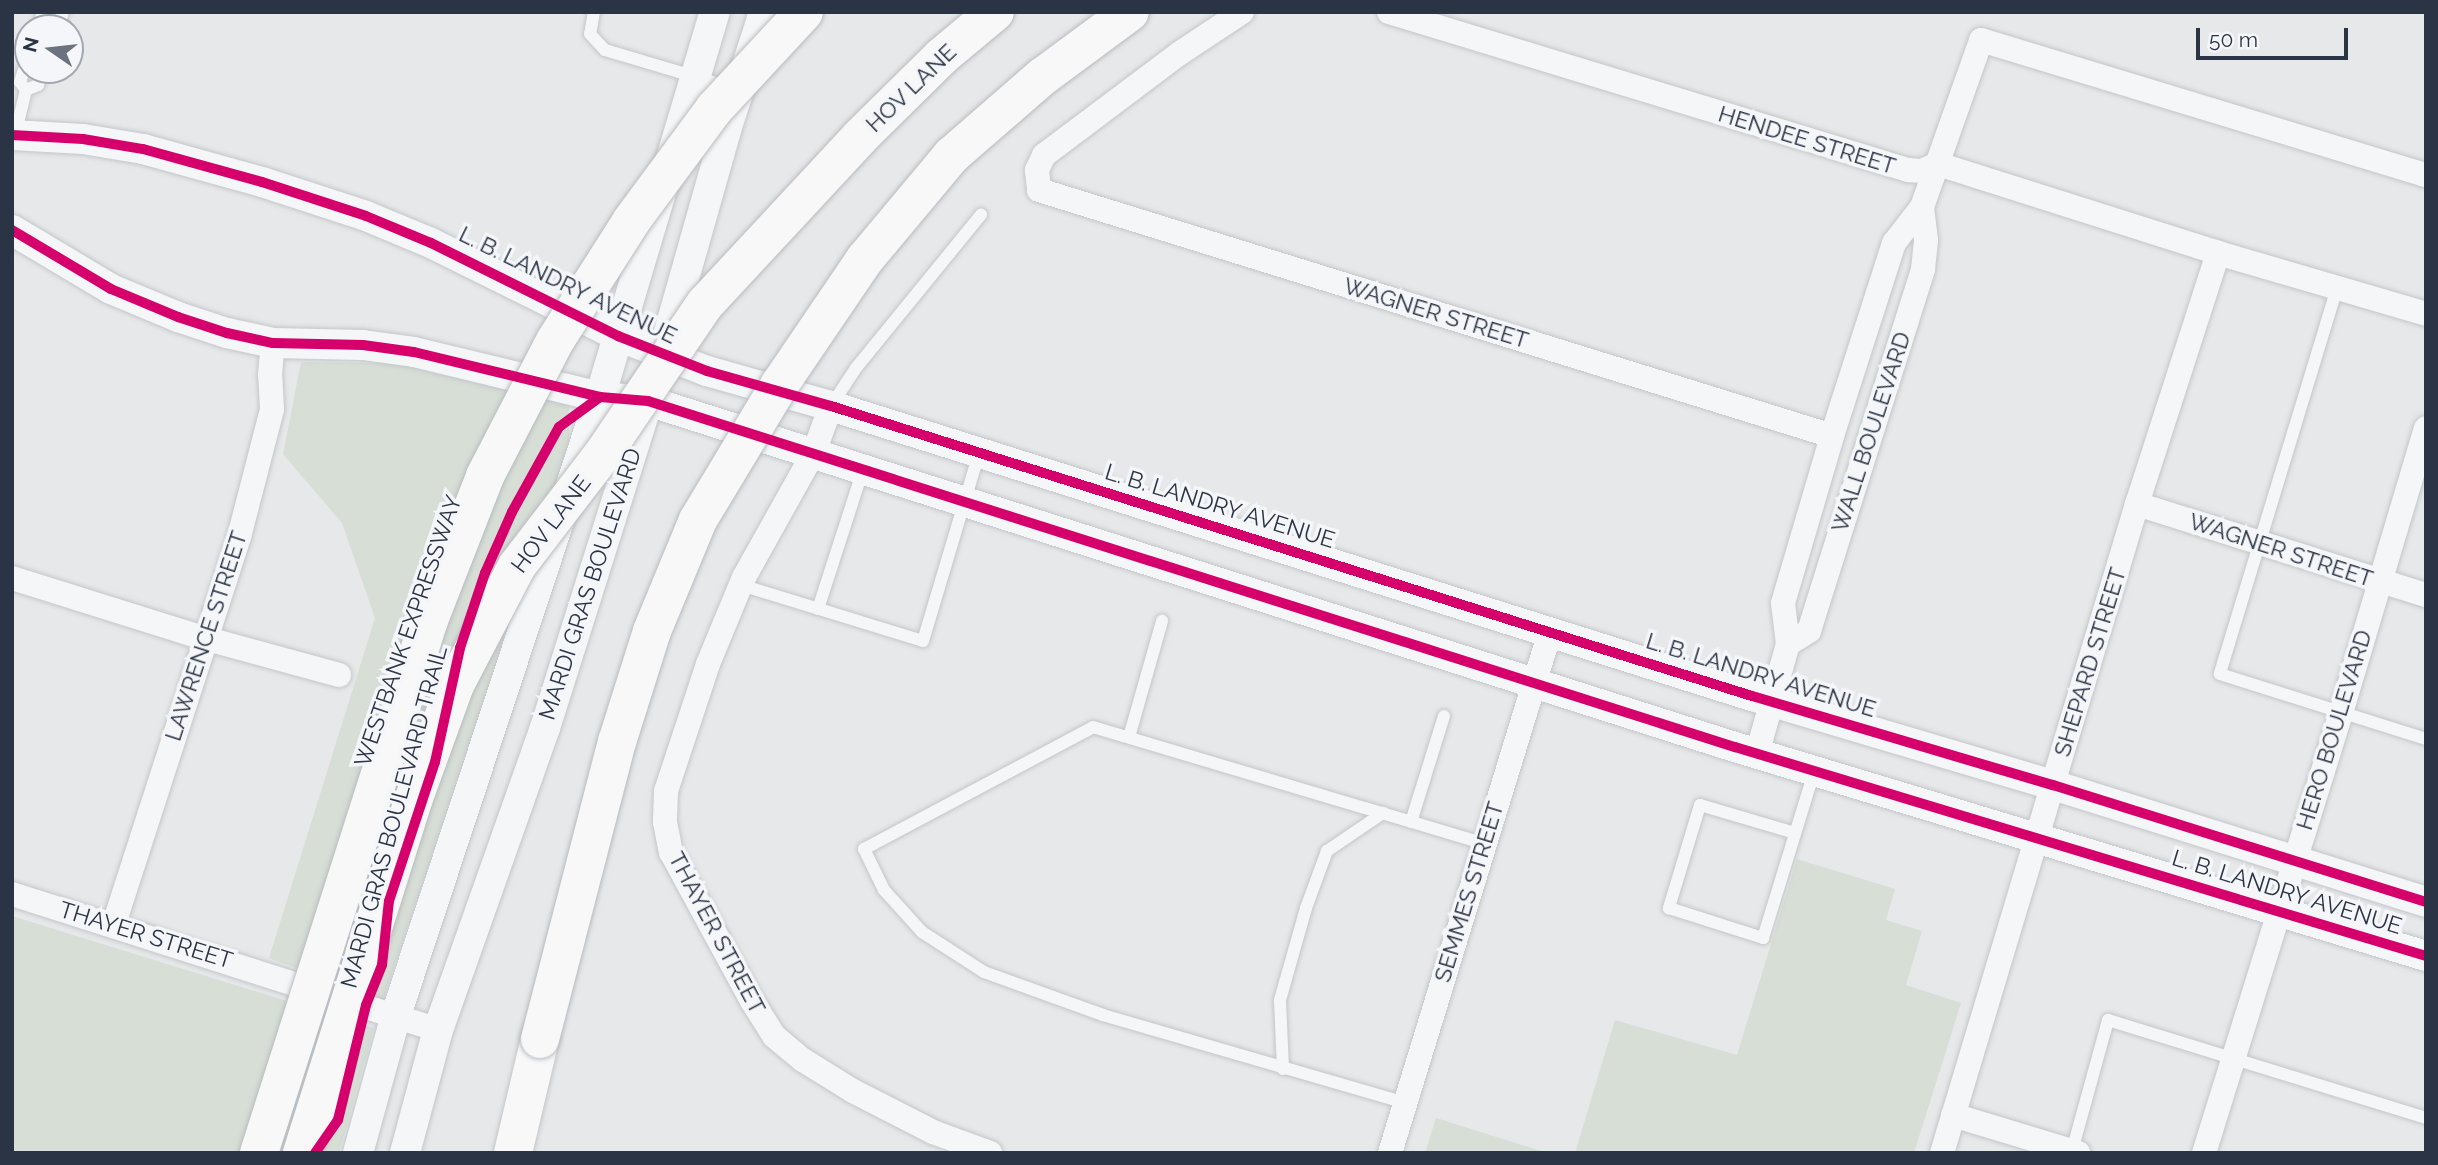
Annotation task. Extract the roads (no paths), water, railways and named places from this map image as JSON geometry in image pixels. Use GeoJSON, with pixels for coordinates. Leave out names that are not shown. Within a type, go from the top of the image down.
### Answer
{"type":"FeatureCollection","features":[{"type":"Feature","properties":{"kind":"highway","name":"WESTBANK EXPRESSWAY"},"geometry":{"type":"LineString","coordinates":[[259,1153],[429,620],[485,476],[555,341],[632,220],[714,109],[804,12]]}},
{"type":"Feature","properties":{"kind":"highway","name":"HOV LANE"},"geometry":{"type":"LineString","coordinates":[[302,1153],[414,798],[455,685],[517,566],[603,454],[705,304],[860,137],[941,57],[995,12]]}},
{"type":"Feature","properties":{"kind":"highway"},"geometry":{"type":"LineString","coordinates":[[513,1153],[617,742],[652,631],[698,520],[780,384],[864,259],[951,156],[1042,77],[1130,12]]}},
{"type":"Feature","properties":{"kind":"street","name":"MARDI GRAS BOULEVARD"},"geometry":{"type":"LineString","coordinates":[[358,1153],[396,1015],[600,397],[715,12]]}},
{"type":"Feature","properties":{"kind":"street","name":"MARDI GRAS BOULEVARD"},"geometry":{"type":"LineString","coordinates":[[405,1153],[438,1030],[545,728],[648,401],[764,12]]}},
{"type":"Feature","properties":{"kind":"street","name":"WAGNER STREET"},"geometry":{"type":"LineString","coordinates":[[1242,12],[1180,53],[1044,155],[1037,170],[1040,190],[1832,436]]}},
{"type":"Feature","properties":{"kind":"street","name":"HENDEE STREET"},"geometry":{"type":"LineString","coordinates":[[1389,12],[1908,170],[1922,171],[1938,164],[2218,253],[2426,314]]}},
{"type":"Feature","properties":{"kind":"street","name":"WALL BOULEVARD"},"geometry":{"type":"LineString","coordinates":[[1757,754],[1788,644],[1783,603],[1832,436],[1894,243],[1922,207],[1980,40],[2426,175]]}},
{"type":"Feature","properties":{"kind":"street","name":"L. B. LANDRY AVENUE"},"geometry":{"type":"LineString","coordinates":[[13,137],[83,139],[143,149],[262,182],[366,216],[431,243],[662,355],[2426,902]]}},
{"type":"Feature","properties":{"kind":"street","name":"WALL BOULEVARD"},"geometry":{"type":"LineString","coordinates":[[1788,644],[1809,631],[1923,270],[1926,240],[1922,207]]}},
{"type":"Feature","properties":{"kind":"street","name":"L. B. LANDRY AVENUE"},"geometry":{"type":"LineString","coordinates":[[12,230],[111,289],[178,317],[273,343],[363,345],[414,352],[600,397],[648,401],[863,467],[1757,754],[2426,956]]}},
{"type":"Feature","properties":{"kind":"street","name":"SHEPARD STREET"},"geometry":{"type":"LineString","coordinates":[[1942,1153],[2137,504],[2218,253]]}},
{"type":"Feature","properties":{"kind":"street","name":"LAWRENCE STREET"},"geometry":{"type":"LineString","coordinates":[[114,924],[204,638],[239,537],[272,409],[270,375],[273,343]]}},
{"type":"Feature","properties":{"kind":"street","name":"THAYER STREET"},"geometry":{"type":"LineString","coordinates":[[831,406],[814,452],[741,585],[708,664],[666,791],[665,822],[671,852],[752,1001],[775,1036],[803,1060],[853,1091],[933,1132],[990,1153]]}},
{"type":"Feature","properties":{"kind":"street","name":"HERO BOULEVARD"},"geometry":{"type":"LineString","coordinates":[[2204,1153],[2341,713],[2426,428]]}},
{"type":"Feature","properties":{"kind":"street","name":"WAGNER STREET"},"geometry":{"type":"LineString","coordinates":[[2137,504],[2260,545],[2426,595]]}},
{"type":"Feature","properties":{"kind":"street"},"geometry":{"type":"LineString","coordinates":[[12,578],[204,638],[339,675]]}},
{"type":"Feature","properties":{"kind":"street","name":"SEMMES STREET"},"geometry":{"type":"LineString","coordinates":[[1390,1153],[1549,632]]}},
{"type":"Feature","properties":{"kind":"street","name":"THAYER STREET"},"geometry":{"type":"LineString","coordinates":[[12,894],[114,924],[438,1030]]}},
{"type":"Feature","properties":{"kind":"street"},"geometry":{"type":"LineString","coordinates":[[1953,1115],[2075,1152]]}},
{"type":"Feature","properties":{"kind":"lane"},"geometry":{"type":"LineString","coordinates":[[593,12],[590,34],[605,50],[739,90]]}},
{"type":"Feature","properties":{"kind":"lane"},"geometry":{"type":"LineString","coordinates":[[22,84],[26,90]]}},
{"type":"Feature","properties":{"kind":"lane"},"geometry":{"type":"LineString","coordinates":[[26,90],[38,84]]}},
{"type":"Feature","properties":{"kind":"lane"},"geometry":{"type":"LineString","coordinates":[[13,137],[26,90]]}},
{"type":"Feature","properties":{"kind":"lane"},"geometry":{"type":"LineString","coordinates":[[831,406],[856,368],[981,215]]}},
{"type":"Feature","properties":{"kind":"lane"},"geometry":{"type":"LineString","coordinates":[[2337,288],[2220,674],[2426,739]]}},
{"type":"Feature","properties":{"kind":"lane"},"geometry":{"type":"LineString","coordinates":[[741,585],[923,641],[979,453]]}},
{"type":"Feature","properties":{"kind":"lane"},"geometry":{"type":"LineString","coordinates":[[818,609],[863,467]]}},
{"type":"Feature","properties":{"kind":"lane"},"geometry":{"type":"LineString","coordinates":[[1129,737],[1162,621]]}},
{"type":"Feature","properties":{"kind":"lane"},"geometry":{"type":"LineString","coordinates":[[1411,822],[1444,716]]}},
{"type":"Feature","properties":{"kind":"lane"},"geometry":{"type":"LineString","coordinates":[[1406,1103],[1283,1069],[1041,995],[984,972],[922,932],[884,890],[864,849],[1093,727],[1483,843]]}},
{"type":"Feature","properties":{"kind":"lane"},"geometry":{"type":"LineString","coordinates":[[1795,833],[1700,805],[1669,908],[1763,937],[1795,833],[1814,771]]}},
{"type":"Feature","properties":{"kind":"lane"},"geometry":{"type":"LineString","coordinates":[[1283,1069],[1280,1000],[1306,908],[1327,851],[1383,813]]}},
{"type":"Feature","properties":{"kind":"lane"},"geometry":{"type":"LineString","coordinates":[[2075,1152],[2108,1020],[2426,1118]]}}]}
